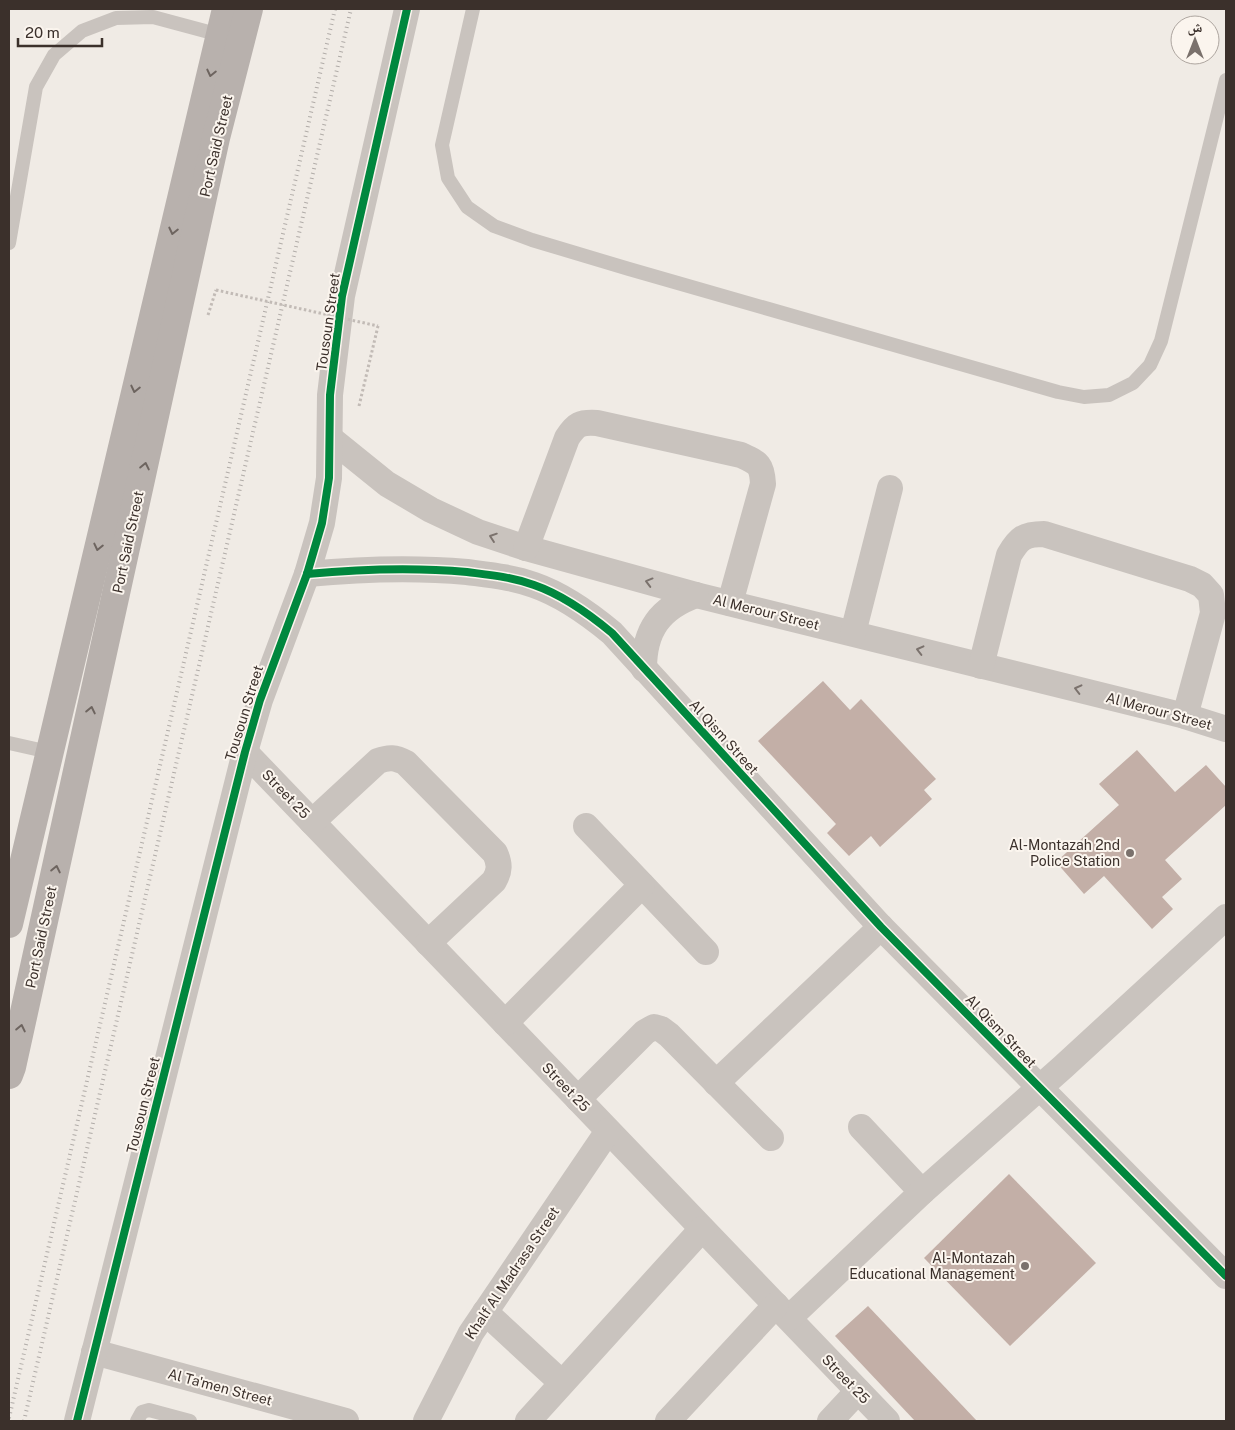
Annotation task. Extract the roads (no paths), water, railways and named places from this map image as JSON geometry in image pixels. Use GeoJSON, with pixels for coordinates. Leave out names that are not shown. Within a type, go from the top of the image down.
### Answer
{"type":"FeatureCollection","features":[{"type":"Feature","properties":{"kind":"main road","name":"Port Said Street"},"geometry":{"type":"LineString","coordinates":[[9,924],[49,752],[229,28],[249,9]]}},
{"type":"Feature","properties":{"kind":"main road","name":"Port Said Street"},"geometry":{"type":"LineString","coordinates":[[9,1075],[34,970],[216,138],[229,28]]}},
{"type":"Feature","properties":{"kind":"street","name":"Tousoun Street"},"geometry":{"type":"LineString","coordinates":[[77,1421],[245,752],[260,700],[307,574],[322,523],[329,478],[330,395],[342,296],[407,9]]}},
{"type":"Feature","properties":{"kind":"street"},"geometry":{"type":"LineString","coordinates":[[526,548],[567,438],[574,428],[583,422],[596,423],[742,455],[754,462],[762,470],[763,484],[730,603]]}},
{"type":"Feature","properties":{"kind":"street","name":"Al Merour Street"},"geometry":{"type":"LineString","coordinates":[[330,438],[388,484],[431,510],[478,532],[526,548],[696,595],[1185,716],[1226,729]]}},
{"type":"Feature","properties":{"kind":"street"},"geometry":{"type":"LineString","coordinates":[[853,633],[890,488]]}},
{"type":"Feature","properties":{"kind":"street"},"geometry":{"type":"LineString","coordinates":[[981,666],[1009,555],[1017,541],[1030,534],[1044,534],[1190,579],[1202,585],[1211,595],[1213,613],[1185,716]]}},
{"type":"Feature","properties":{"kind":"street","name":"Al Qism Street"},"geometry":{"type":"LineString","coordinates":[[307,574],[398,568],[490,574],[520,580],[556,594],[582,609],[612,633],[881,927],[1039,1089],[1226,1276]]}},
{"type":"Feature","properties":{"kind":"street"},"geometry":{"type":"LineString","coordinates":[[644,669],[644,652],[648,636],[656,622],[680,600],[696,595]]}},
{"type":"Feature","properties":{"kind":"street","name":"Street 25"},"geometry":{"type":"LineString","coordinates":[[245,752],[887,1421]]}},
{"type":"Feature","properties":{"kind":"street"},"geometry":{"type":"LineString","coordinates":[[312,822],[378,761],[386,758],[395,758],[406,763],[495,853],[499,862],[499,873],[494,881],[428,944]]}},
{"type":"Feature","properties":{"kind":"street"},"geometry":{"type":"LineString","coordinates":[[586,826],[706,952]]}},
{"type":"Feature","properties":{"kind":"street"},"geometry":{"type":"LineString","coordinates":[[505,1023],[642,885]]}},
{"type":"Feature","properties":{"kind":"street"},"geometry":{"type":"LineString","coordinates":[[668,1421],[782,1312],[1039,1089],[1226,917]]}},
{"type":"Feature","properties":{"kind":"street"},"geometry":{"type":"LineString","coordinates":[[716,1083],[881,927]]}},
{"type":"Feature","properties":{"kind":"street"},"geometry":{"type":"LineString","coordinates":[[578,1099],[645,1032],[654,1027],[662,1029],[669,1035],[771,1138]]}},
{"type":"Feature","properties":{"kind":"street"},"geometry":{"type":"LineString","coordinates":[[861,1126],[922,1192]]}},
{"type":"Feature","properties":{"kind":"street","name":"Khalf Al Madrasa Street"},"geometry":{"type":"LineString","coordinates":[[426,1421],[471,1333],[608,1131]]}},
{"type":"Feature","properties":{"kind":"street"},"geometry":{"type":"LineString","coordinates":[[528,1421],[702,1229]]}},
{"type":"Feature","properties":{"kind":"street"},"geometry":{"type":"LineString","coordinates":[[485,1312],[562,1383]]}},
{"type":"Feature","properties":{"kind":"street","name":"Al Ta'men Street"},"geometry":{"type":"LineString","coordinates":[[94,1352],[346,1421]]}},
{"type":"Feature","properties":{"kind":"street"},"geometry":{"type":"LineString","coordinates":[[830,1421],[858,1391]]}},
{"type":"Feature","properties":{"kind":"lane"},"geometry":{"type":"LineString","coordinates":[[473,9],[442,145],[448,178],[467,206],[494,226],[532,240],[629,269],[1084,398],[1109,395],[1133,383],[1150,365],[1158,349],[1164,332],[1226,80]]}},
{"type":"Feature","properties":{"kind":"lane"},"geometry":{"type":"LineString","coordinates":[[9,243],[36,87],[54,55],[82,31],[116,18],[153,17],[229,28]]}},
{"type":"Feature","properties":{"kind":"lane"},"geometry":{"type":"LineString","coordinates":[[9,743],[49,752]]}},
{"type":"Feature","properties":{"kind":"lane"},"geometry":{"type":"LineString","coordinates":[[137,1421],[142,1412],[149,1410],[190,1421]]}},
{"type":"Feature","properties":{"kind":"railway"},"geometry":{"type":"LineString","coordinates":[[9,1418],[335,9]]}},
{"type":"Feature","properties":{"kind":"railway"},"geometry":{"type":"LineString","coordinates":[[24,1421],[351,9]]}},
{"type":"Feature","properties":{"kind":"place","name":"Al-Montazah 2nd Police Station"},"geometry":{"type":"Point","coordinates":[1130,853]}},
{"type":"Feature","properties":{"kind":"place","name":"Al-Montazah Educational Management"},"geometry":{"type":"Point","coordinates":[1025,1266]}}]}
